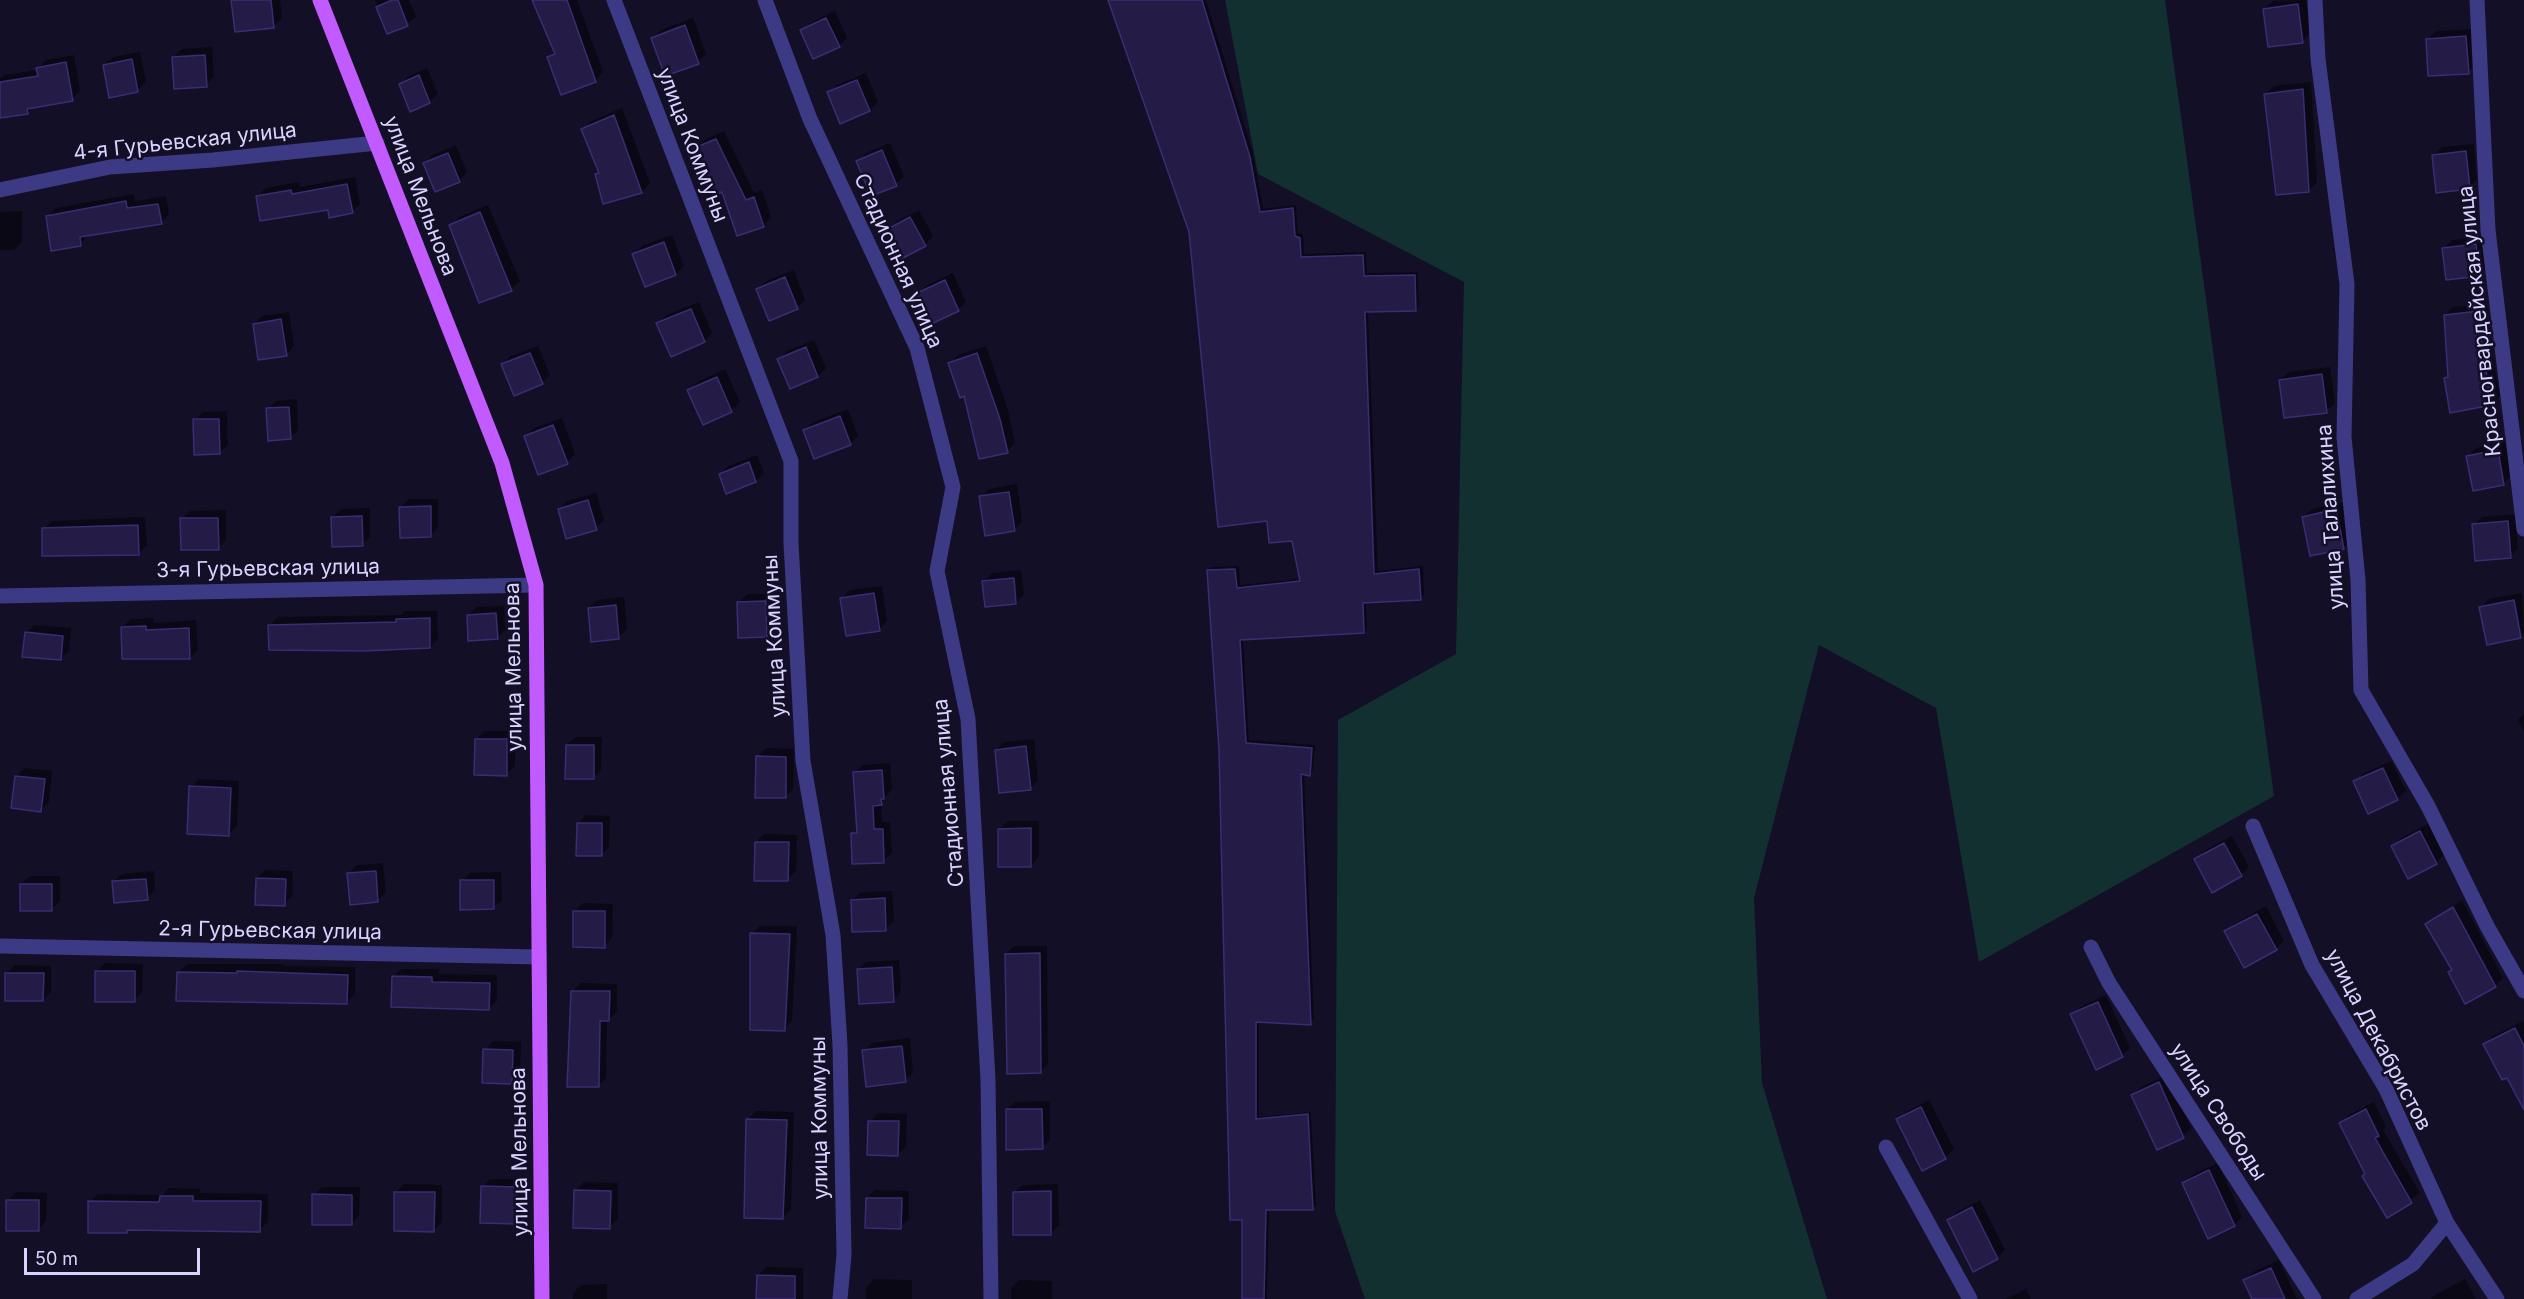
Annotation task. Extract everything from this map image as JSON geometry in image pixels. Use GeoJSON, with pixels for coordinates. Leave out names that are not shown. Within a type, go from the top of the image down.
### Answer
{"type":"FeatureCollection","features":[{"type":"Feature","properties":{"kind":"main road","name":"улица Мельнова"},"geometry":{"type":"LineString","coordinates":[[320,0],[502,463],[536,585],[542,1299]]}},
{"type":"Feature","properties":{"kind":"main road"},"geometry":{"type":"LineString","coordinates":[[530,1299],[542,1299]]}},
{"type":"Feature","properties":{"kind":"street","name":"улица Коммуны"},"geometry":{"type":"LineString","coordinates":[[614,0],[791,461],[791,543],[803,761],[833,935],[840,1045],[844,1255],[840,1299]]}},
{"type":"Feature","properties":{"kind":"street","name":"Стадионная улица"},"geometry":{"type":"LineString","coordinates":[[765,0],[810,119],[917,348],[953,487],[937,570],[968,719],[988,1080],[991,1299]]}},
{"type":"Feature","properties":{"kind":"street","name":"улица Талалихина"},"geometry":{"type":"LineString","coordinates":[[2315,0],[2318,59],[2347,284],[2344,437],[2358,580],[2361,690],[2428,806],[2487,926],[2524,991]]}},
{"type":"Feature","properties":{"kind":"street","name":"Красногвардейская улица"},"geometry":{"type":"LineString","coordinates":[[2478,0],[2488,230],[2524,529]]}},
{"type":"Feature","properties":{"kind":"street","name":"4-я Гурьевская улица"},"geometry":{"type":"LineString","coordinates":[[0,190],[110,167],[377,143]]}},
{"type":"Feature","properties":{"kind":"street","name":"3-я Гурьевская улица"},"geometry":{"type":"LineString","coordinates":[[0,596],[536,585]]}},
{"type":"Feature","properties":{"kind":"street","name":"улица Декабристов"},"geometry":{"type":"LineString","coordinates":[[2253,826],[2312,965],[2386,1089],[2447,1223],[2497,1299]]}},
{"type":"Feature","properties":{"kind":"street","name":"2-я Гурьевская улица"},"geometry":{"type":"LineString","coordinates":[[0,946],[539,957]]}},
{"type":"Feature","properties":{"kind":"street","name":"улица Свободы"},"geometry":{"type":"LineString","coordinates":[[2091,947],[2109,983],[2314,1299]]}},
{"type":"Feature","properties":{"kind":"street"},"geometry":{"type":"LineString","coordinates":[[1886,1147],[1970,1299]]}},
{"type":"Feature","properties":{"kind":"street"},"geometry":{"type":"LineString","coordinates":[[2356,1299],[2413,1264],[2447,1223]]}},
{"type":"Feature","properties":{"kind":"green space"},"geometry":{"type":"Polygon","coordinates":[[[1225,0],[2165,0],[2274,796],[1979,962],[1936,708],[1819,645],[1754,898],[1762,1083],[1827,1299],[1365,1299],[1335,1211],[1338,720],[1456,654],[1464,282],[1258,174],[1225,0]]]}},
{"type":"Feature","properties":{"kind":"building"},"geometry":{"type":"Polygon","coordinates":[[[231,0],[271,0],[274,28],[235,32],[231,0]]]}},
{"type":"Feature","properties":{"kind":"building"},"geometry":{"type":"Polygon","coordinates":[[[392,0],[398,0],[408,26],[387,34],[376,7],[392,0]]]}},
{"type":"Feature","properties":{"kind":"building"},"geometry":{"type":"Polygon","coordinates":[[[532,0],[567,0],[596,82],[561,95],[547,57],[555,54],[532,0]]]}},
{"type":"Feature","properties":{"kind":"building"},"geometry":{"type":"Polygon","coordinates":[[[1108,0],[1202,0],[1250,157],[1260,212],[1293,208],[1295,236],[1300,238],[1301,257],[1363,255],[1364,276],[1415,275],[1416,311],[1365,312],[1374,574],[1419,569],[1421,600],[1363,603],[1364,633],[1240,640],[1246,743],[1312,748],[1310,776],[1301,774],[1311,1025],[1256,1022],[1256,1119],[1308,1114],[1313,1210],[1266,1210],[1264,1299],[1242,1299],[1242,1220],[1230,1220],[1219,750],[1207,570],[1235,569],[1237,588],[1300,581],[1292,541],[1269,543],[1267,521],[1218,527],[1189,232],[1108,0]]]}},
{"type":"Feature","properties":{"kind":"building"},"geometry":{"type":"Polygon","coordinates":[[[2298,4],[2303,43],[2268,47],[2263,9],[2298,4]]]}},
{"type":"Feature","properties":{"kind":"building"},"geometry":{"type":"Polygon","coordinates":[[[826,18],[840,47],[813,59],[800,30],[826,18]]]}},
{"type":"Feature","properties":{"kind":"building"},"geometry":{"type":"Polygon","coordinates":[[[685,25],[699,64],[665,76],[651,38],[685,25]]]}},
{"type":"Feature","properties":{"kind":"building"},"geometry":{"type":"Polygon","coordinates":[[[2466,36],[2469,74],[2428,76],[2426,39],[2466,36]]]}},
{"type":"Feature","properties":{"kind":"building"},"geometry":{"type":"Polygon","coordinates":[[[205,55],[207,87],[174,89],[172,57],[205,55]]]}},
{"type":"Feature","properties":{"kind":"building"},"geometry":{"type":"Polygon","coordinates":[[[132,59],[138,92],[109,98],[103,65],[132,59]]]}},
{"type":"Feature","properties":{"kind":"building"},"geometry":{"type":"Polygon","coordinates":[[[66,62],[73,101],[27,109],[28,114],[0,118],[0,82],[38,76],[36,68],[66,62]]]}},
{"type":"Feature","properties":{"kind":"building"},"geometry":{"type":"Polygon","coordinates":[[[419,75],[430,103],[410,112],[399,84],[419,75]]]}},
{"type":"Feature","properties":{"kind":"building"},"geometry":{"type":"Polygon","coordinates":[[[857,80],[870,111],[840,124],[827,92],[857,80]]]}},
{"type":"Feature","properties":{"kind":"building"},"geometry":{"type":"Polygon","coordinates":[[[2303,89],[2309,192],[2276,195],[2264,94],[2303,89]]]}},
{"type":"Feature","properties":{"kind":"building"},"geometry":{"type":"Polygon","coordinates":[[[614,115],[642,193],[603,204],[595,174],[599,173],[581,129],[614,115]]]}},
{"type":"Feature","properties":{"kind":"building"},"geometry":{"type":"Polygon","coordinates":[[[716,139],[746,200],[754,197],[764,227],[737,236],[722,192],[712,197],[696,163],[700,161],[694,148],[716,139]]]}},
{"type":"Feature","properties":{"kind":"building"},"geometry":{"type":"Polygon","coordinates":[[[882,150],[897,186],[871,196],[856,161],[882,150]]]}},
{"type":"Feature","properties":{"kind":"building"},"geometry":{"type":"Polygon","coordinates":[[[2466,151],[2470,189],[2436,193],[2432,155],[2466,151]]]}},
{"type":"Feature","properties":{"kind":"building"},"geometry":{"type":"Polygon","coordinates":[[[448,153],[460,182],[435,192],[423,163],[448,153]]]}},
{"type":"Feature","properties":{"kind":"building"},"geometry":{"type":"Polygon","coordinates":[[[347,184],[353,213],[329,218],[328,210],[260,221],[256,196],[291,190],[292,194],[347,184]]]}},
{"type":"Feature","properties":{"kind":"building"},"geometry":{"type":"Polygon","coordinates":[[[126,201],[127,208],[158,204],[162,224],[80,237],[81,246],[51,251],[46,216],[126,201]]]}},
{"type":"Feature","properties":{"kind":"building"},"geometry":{"type":"Polygon","coordinates":[[[480,212],[512,291],[479,303],[449,225],[480,212]]]}},
{"type":"Feature","properties":{"kind":"building"},"geometry":{"type":"Polygon","coordinates":[[[910,217],[926,246],[901,259],[886,230],[910,217]]]}},
{"type":"Feature","properties":{"kind":"building"},"geometry":{"type":"Polygon","coordinates":[[[664,242],[676,275],[645,287],[632,254],[664,242]]]}},
{"type":"Feature","properties":{"kind":"building"},"geometry":{"type":"Polygon","coordinates":[[[2476,244],[2480,276],[2446,280],[2442,248],[2476,244]]]}},
{"type":"Feature","properties":{"kind":"building"},"geometry":{"type":"Polygon","coordinates":[[[785,277],[798,309],[769,321],[756,289],[785,277]]]}},
{"type":"Feature","properties":{"kind":"building"},"geometry":{"type":"Polygon","coordinates":[[[945,280],[959,311],[931,324],[917,293],[945,280]]]}},
{"type":"Feature","properties":{"kind":"building"},"geometry":{"type":"Polygon","coordinates":[[[691,309],[705,342],[671,357],[656,323],[691,309]]]}},
{"type":"Feature","properties":{"kind":"building"},"geometry":{"type":"Polygon","coordinates":[[[2479,311],[2492,405],[2450,413],[2444,378],[2448,377],[2444,315],[2479,311]]]}},
{"type":"Feature","properties":{"kind":"building"},"geometry":{"type":"Polygon","coordinates":[[[281,319],[287,356],[258,360],[253,324],[281,319]]]}},
{"type":"Feature","properties":{"kind":"building"},"geometry":{"type":"Polygon","coordinates":[[[806,347],[818,377],[790,389],[777,359],[806,347]]]}},
{"type":"Feature","properties":{"kind":"building"},"geometry":{"type":"Polygon","coordinates":[[[530,353],[543,384],[514,396],[501,364],[530,353]]]}},
{"type":"Feature","properties":{"kind":"building"},"geometry":{"type":"Polygon","coordinates":[[[977,353],[1000,419],[1008,453],[979,459],[964,396],[960,398],[948,363],[977,353]]]}},
{"type":"Feature","properties":{"kind":"building"},"geometry":{"type":"Polygon","coordinates":[[[2322,374],[2327,413],[2284,418],[2279,380],[2322,374]]]}},
{"type":"Feature","properties":{"kind":"building"},"geometry":{"type":"Polygon","coordinates":[[[717,377],[732,412],[703,425],[687,390],[717,377]]]}},
{"type":"Feature","properties":{"kind":"building"},"geometry":{"type":"Polygon","coordinates":[[[289,407],[291,439],[268,441],[266,408],[289,407]]]}},
{"type":"Feature","properties":{"kind":"building"},"geometry":{"type":"Polygon","coordinates":[[[840,416],[851,445],[814,459],[803,430],[840,416]]]}},
{"type":"Feature","properties":{"kind":"building"},"geometry":{"type":"Polygon","coordinates":[[[193,419],[219,419],[220,454],[194,455],[193,419]]]}},
{"type":"Feature","properties":{"kind":"building"},"geometry":{"type":"Polygon","coordinates":[[[553,425],[568,464],[538,475],[524,436],[553,425]]]}},
{"type":"Feature","properties":{"kind":"building"},"geometry":{"type":"Polygon","coordinates":[[[2498,450],[2504,485],[2473,491],[2466,456],[2498,450]]]}},
{"type":"Feature","properties":{"kind":"building"},"geometry":{"type":"Polygon","coordinates":[[[749,462],[756,482],[726,494],[719,474],[749,462]]]}},
{"type":"Feature","properties":{"kind":"building"},"geometry":{"type":"Polygon","coordinates":[[[1009,492],[1015,531],[985,536],[979,496],[1009,492]]]}},
{"type":"Feature","properties":{"kind":"building"},"geometry":{"type":"Polygon","coordinates":[[[588,500],[597,530],[566,539],[558,509],[588,500]]]}},
{"type":"Feature","properties":{"kind":"building"},"geometry":{"type":"Polygon","coordinates":[[[431,506],[431,537],[400,538],[399,507],[431,506]]]}},
{"type":"Feature","properties":{"kind":"building"},"geometry":{"type":"Polygon","coordinates":[[[2336,509],[2344,549],[2310,556],[2302,517],[2336,509]]]}},
{"type":"Feature","properties":{"kind":"building"},"geometry":{"type":"Polygon","coordinates":[[[362,516],[363,546],[332,547],[331,517],[362,516]]]}},
{"type":"Feature","properties":{"kind":"building"},"geometry":{"type":"Polygon","coordinates":[[[180,518],[218,518],[219,550],[181,550],[180,518]]]}},
{"type":"Feature","properties":{"kind":"building"},"geometry":{"type":"Polygon","coordinates":[[[2508,521],[2511,558],[2475,561],[2472,524],[2508,521]]]}},
{"type":"Feature","properties":{"kind":"building"},"geometry":{"type":"Polygon","coordinates":[[[138,525],[139,555],[42,556],[42,528],[138,525]]]}},
{"type":"Feature","properties":{"kind":"building"},"geometry":{"type":"Polygon","coordinates":[[[1014,578],[1016,604],[985,607],[982,581],[1014,578]]]}},
{"type":"Feature","properties":{"kind":"building"},"geometry":{"type":"Polygon","coordinates":[[[874,593],[880,631],[846,636],[840,598],[874,593]]]}},
{"type":"Feature","properties":{"kind":"building"},"geometry":{"type":"Polygon","coordinates":[[[2514,600],[2521,638],[2487,645],[2479,607],[2514,600]]]}},
{"type":"Feature","properties":{"kind":"building"},"geometry":{"type":"Polygon","coordinates":[[[766,601],[767,637],[738,638],[737,602],[766,601]]]}},
{"type":"Feature","properties":{"kind":"building"},"geometry":{"type":"Polygon","coordinates":[[[616,605],[619,639],[591,642],[588,608],[616,605]]]}},
{"type":"Feature","properties":{"kind":"building"},"geometry":{"type":"Polygon","coordinates":[[[496,613],[498,639],[468,641],[467,615],[496,613]]]}},
{"type":"Feature","properties":{"kind":"building"},"geometry":{"type":"Polygon","coordinates":[[[430,618],[430,648],[364,651],[269,650],[268,625],[396,622],[396,619],[430,618]]]}},
{"type":"Feature","properties":{"kind":"building"},"geometry":{"type":"Polygon","coordinates":[[[146,626],[146,630],[189,628],[190,659],[122,659],[121,627],[146,626]]]}},
{"type":"Feature","properties":{"kind":"building"},"geometry":{"type":"Polygon","coordinates":[[[25,632],[63,636],[61,660],[22,657],[25,632]]]}},
{"type":"Feature","properties":{"kind":"building"},"geometry":{"type":"Polygon","coordinates":[[[475,739],[507,739],[507,776],[474,775],[475,739]]]}},
{"type":"Feature","properties":{"kind":"building"},"geometry":{"type":"Polygon","coordinates":[[[566,745],[594,745],[594,779],[565,779],[566,745]]]}},
{"type":"Feature","properties":{"kind":"building"},"geometry":{"type":"Polygon","coordinates":[[[1026,746],[1031,790],[999,793],[995,750],[1026,746]]]}},
{"type":"Feature","properties":{"kind":"building"},"geometry":{"type":"Polygon","coordinates":[[[756,756],[786,757],[786,798],[755,798],[756,756]]]}},
{"type":"Feature","properties":{"kind":"building"},"geometry":{"type":"Polygon","coordinates":[[[2383,768],[2398,800],[2368,814],[2353,781],[2383,768]]]}},
{"type":"Feature","properties":{"kind":"building"},"geometry":{"type":"Polygon","coordinates":[[[882,770],[884,799],[881,799],[882,805],[873,806],[874,829],[883,829],[884,863],[852,864],[851,833],[857,833],[853,772],[882,770]]]}},
{"type":"Feature","properties":{"kind":"building"},"geometry":{"type":"Polygon","coordinates":[[[15,776],[45,779],[41,812],[11,808],[15,776]]]}},
{"type":"Feature","properties":{"kind":"building"},"geometry":{"type":"Polygon","coordinates":[[[189,786],[231,788],[229,836],[187,834],[189,786]]]}},
{"type":"Feature","properties":{"kind":"building"},"geometry":{"type":"Polygon","coordinates":[[[577,823],[602,823],[602,856],[576,856],[577,823]]]}},
{"type":"Feature","properties":{"kind":"building"},"geometry":{"type":"Polygon","coordinates":[[[1031,828],[1031,867],[998,867],[998,829],[1031,828]]]}},
{"type":"Feature","properties":{"kind":"building"},"geometry":{"type":"Polygon","coordinates":[[[2420,831],[2437,864],[2408,879],[2391,846],[2420,831]]]}},
{"type":"Feature","properties":{"kind":"building"},"geometry":{"type":"Polygon","coordinates":[[[755,842],[789,842],[788,881],[754,881],[755,842]]]}},
{"type":"Feature","properties":{"kind":"building"},"geometry":{"type":"Polygon","coordinates":[[[2224,843],[2242,876],[2212,893],[2194,859],[2224,843]]]}},
{"type":"Feature","properties":{"kind":"building"},"geometry":{"type":"Polygon","coordinates":[[[376,871],[378,902],[350,905],[347,873],[376,871]]]}},
{"type":"Feature","properties":{"kind":"building"},"geometry":{"type":"Polygon","coordinates":[[[256,878],[286,879],[285,906],[255,905],[256,878]]]}},
{"type":"Feature","properties":{"kind":"building"},"geometry":{"type":"Polygon","coordinates":[[[146,879],[148,900],[114,903],[112,881],[146,879]]]}},
{"type":"Feature","properties":{"kind":"building"},"geometry":{"type":"Polygon","coordinates":[[[460,880],[494,880],[494,909],[460,910],[460,880]]]}},
{"type":"Feature","properties":{"kind":"building"},"geometry":{"type":"Polygon","coordinates":[[[20,884],[52,884],[52,911],[20,911],[20,884]]]}},
{"type":"Feature","properties":{"kind":"building"},"geometry":{"type":"Polygon","coordinates":[[[885,898],[886,931],[852,932],[851,900],[885,898]]]}},
{"type":"Feature","properties":{"kind":"building"},"geometry":{"type":"Polygon","coordinates":[[[2453,907],[2496,987],[2465,1004],[2448,972],[2452,970],[2425,924],[2453,907]]]}},
{"type":"Feature","properties":{"kind":"building"},"geometry":{"type":"Polygon","coordinates":[[[573,911],[605,911],[605,948],[573,947],[573,911]]]}},
{"type":"Feature","properties":{"kind":"building"},"geometry":{"type":"Polygon","coordinates":[[[2257,914],[2277,950],[2244,968],[2224,931],[2257,914]]]}},
{"type":"Feature","properties":{"kind":"building"},"geometry":{"type":"Polygon","coordinates":[[[750,933],[790,934],[785,1031],[750,1030],[750,933]]]}},
{"type":"Feature","properties":{"kind":"building"},"geometry":{"type":"Polygon","coordinates":[[[1040,953],[1041,1073],[1007,1074],[1005,954],[1040,953]]]}},
{"type":"Feature","properties":{"kind":"building"},"geometry":{"type":"Polygon","coordinates":[[[892,967],[894,1002],[859,1004],[857,969],[892,967]]]}},
{"type":"Feature","properties":{"kind":"building"},"geometry":{"type":"Polygon","coordinates":[[[95,971],[135,971],[135,1002],[95,1002],[95,971]]]}},
{"type":"Feature","properties":{"kind":"building"},"geometry":{"type":"Polygon","coordinates":[[[237,971],[348,975],[347,1004],[176,1001],[177,972],[237,973],[237,971]]]}},
{"type":"Feature","properties":{"kind":"building"},"geometry":{"type":"Polygon","coordinates":[[[5,973],[44,973],[43,1001],[5,1001],[5,973]]]}},
{"type":"Feature","properties":{"kind":"building"},"geometry":{"type":"Polygon","coordinates":[[[392,976],[432,977],[432,982],[490,983],[489,1010],[391,1007],[392,976]]]}},
{"type":"Feature","properties":{"kind":"building"},"geometry":{"type":"Polygon","coordinates":[[[571,991],[610,991],[609,1021],[600,1021],[599,1087],[567,1087],[571,991]]]}},
{"type":"Feature","properties":{"kind":"building"},"geometry":{"type":"Polygon","coordinates":[[[2098,1002],[2123,1057],[2096,1070],[2070,1014],[2098,1002]]]}},
{"type":"Feature","properties":{"kind":"building"},"geometry":{"type":"Polygon","coordinates":[[[2515,1028],[2524,1046],[2524,1110],[2507,1078],[2502,1080],[2483,1044],[2515,1028]]]}},
{"type":"Feature","properties":{"kind":"building"},"geometry":{"type":"Polygon","coordinates":[[[902,1046],[906,1082],[866,1087],[862,1050],[902,1046]]]}},
{"type":"Feature","properties":{"kind":"building"},"geometry":{"type":"Polygon","coordinates":[[[483,1049],[513,1050],[512,1084],[482,1083],[483,1049]]]}},
{"type":"Feature","properties":{"kind":"building"},"geometry":{"type":"Polygon","coordinates":[[[2159,1082],[2184,1138],[2157,1150],[2131,1095],[2159,1082]]]}},
{"type":"Feature","properties":{"kind":"building"},"geometry":{"type":"Polygon","coordinates":[[[1921,1107],[1946,1159],[1922,1171],[1896,1119],[1921,1107]]]}},
{"type":"Feature","properties":{"kind":"building"},"geometry":{"type":"Polygon","coordinates":[[[1006,1109],[1042,1109],[1043,1149],[1006,1150],[1006,1109]]]}},
{"type":"Feature","properties":{"kind":"building"},"geometry":{"type":"Polygon","coordinates":[[[2366,1109],[2379,1136],[2375,1138],[2412,1203],[2387,1218],[2362,1176],[2365,1174],[2339,1123],[2366,1109]]]}},
{"type":"Feature","properties":{"kind":"building"},"geometry":{"type":"Polygon","coordinates":[[[746,1119],[787,1120],[783,1219],[744,1218],[746,1119]]]}},
{"type":"Feature","properties":{"kind":"building"},"geometry":{"type":"Polygon","coordinates":[[[868,1121],[899,1121],[898,1156],[867,1155],[868,1121]]]}},
{"type":"Feature","properties":{"kind":"building"},"geometry":{"type":"Polygon","coordinates":[[[2209,1170],[2235,1226],[2208,1239],[2182,1183],[2209,1170]]]}},
{"type":"Feature","properties":{"kind":"building"},"geometry":{"type":"Polygon","coordinates":[[[481,1186],[517,1187],[516,1224],[480,1223],[481,1186]]]}},
{"type":"Feature","properties":{"kind":"building"},"geometry":{"type":"Polygon","coordinates":[[[574,1190],[611,1191],[610,1229],[573,1228],[574,1190]]]}},
{"type":"Feature","properties":{"kind":"building"},"geometry":{"type":"Polygon","coordinates":[[[1051,1191],[1051,1235],[1013,1235],[1013,1192],[1051,1191]]]}},
{"type":"Feature","properties":{"kind":"building"},"geometry":{"type":"Polygon","coordinates":[[[394,1192],[435,1192],[434,1232],[394,1231],[394,1192]]]}},
{"type":"Feature","properties":{"kind":"building"},"geometry":{"type":"Polygon","coordinates":[[[312,1194],[352,1195],[352,1225],[312,1225],[312,1194]]]}},
{"type":"Feature","properties":{"kind":"building"},"geometry":{"type":"Polygon","coordinates":[[[160,1196],[193,1196],[193,1201],[261,1201],[260,1232],[127,1230],[127,1233],[88,1233],[88,1201],[159,1202],[160,1196]]]}},
{"type":"Feature","properties":{"kind":"building"},"geometry":{"type":"Polygon","coordinates":[[[866,1198],[902,1198],[901,1229],[865,1228],[866,1198]]]}},
{"type":"Feature","properties":{"kind":"building"},"geometry":{"type":"Polygon","coordinates":[[[6,1200],[39,1200],[39,1231],[6,1231],[6,1200]]]}},
{"type":"Feature","properties":{"kind":"building"},"geometry":{"type":"Polygon","coordinates":[[[1972,1207],[1998,1259],[1973,1272],[1947,1220],[1972,1207]]]}},
{"type":"Feature","properties":{"kind":"building"},"geometry":{"type":"Polygon","coordinates":[[[2271,1268],[2285,1299],[2252,1299],[2243,1280],[2271,1268]]]}},
{"type":"Feature","properties":{"kind":"building"},"geometry":{"type":"Polygon","coordinates":[[[757,1275],[795,1276],[795,1299],[756,1299],[757,1275]]]}}]}
